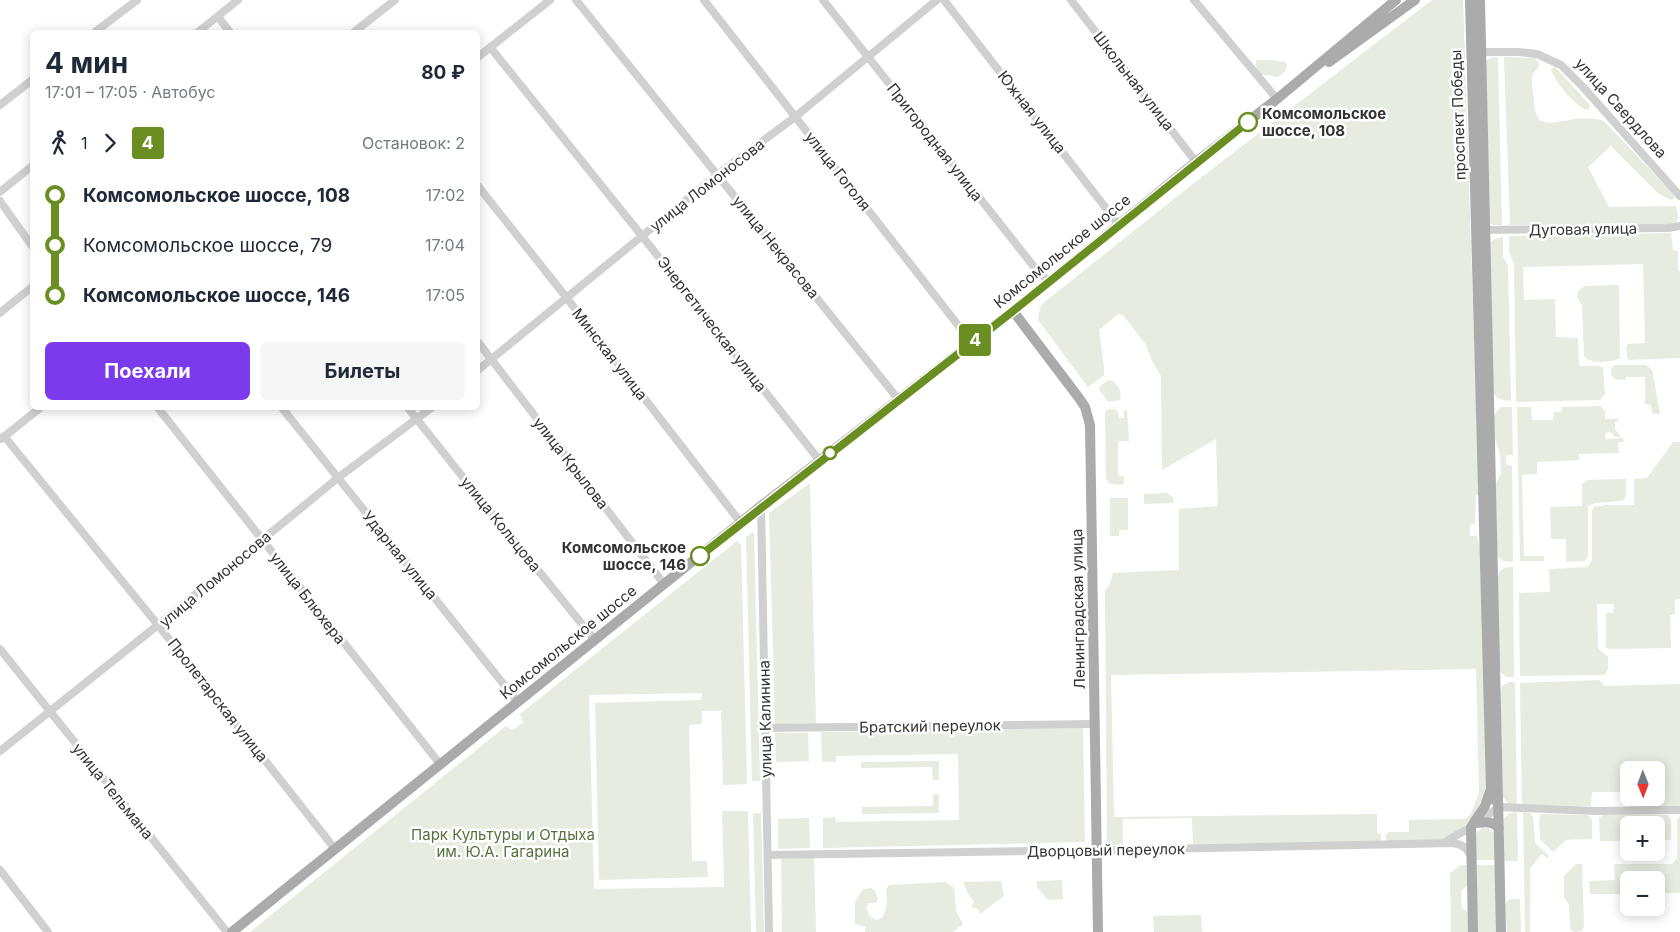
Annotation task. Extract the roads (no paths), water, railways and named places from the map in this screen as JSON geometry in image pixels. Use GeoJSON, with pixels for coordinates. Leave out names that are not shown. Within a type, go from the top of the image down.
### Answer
{"type":"FeatureCollection","features":[{"type":"Feature","properties":{"kind":"main road","name":"Комсомольское шоссе"},"geometry":{"type":"LineString","coordinates":[[1368,29],[1396,0]]}},
{"type":"Feature","properties":{"kind":"main road","name":"Комсомольское шоссе"},"geometry":{"type":"LineString","coordinates":[[232,932],[664,584],[1013,311],[1196,162],[1368,29],[1415,0]]}},
{"type":"Feature","properties":{"kind":"main road","name":"проспект Победы"},"geometry":{"type":"LineString","coordinates":[[1470,0],[1476,52],[1492,680],[1499,807],[1500,932]]}},
{"type":"Feature","properties":{"kind":"main road","name":"проспект Победы"},"geometry":{"type":"LineString","coordinates":[[1476,52],[1480,0]]}},
{"type":"Feature","properties":{"kind":"main road","name":"Ленинградская улица"},"geometry":{"type":"LineString","coordinates":[[1013,311],[1079,398],[1085,407],[1090,425],[1098,932]]}},
{"type":"Feature","properties":{"kind":"main road","name":"проспект Победы"},"geometry":{"type":"LineString","coordinates":[[1492,680],[1491,789],[1493,800],[1499,807]]}},
{"type":"Feature","properties":{"kind":"main road","name":"проспект Победы"},"geometry":{"type":"LineString","coordinates":[[1474,825],[1485,806],[1491,789]]}},
{"type":"Feature","properties":{"kind":"main road"},"geometry":{"type":"LineString","coordinates":[[1473,932],[1471,857],[1474,825],[1488,821],[1499,828]]}},
{"type":"Feature","properties":{"kind":"street"},"geometry":{"type":"LineString","coordinates":[[98,30],[137,0]]}},
{"type":"Feature","properties":{"kind":"street"},"geometry":{"type":"LineString","coordinates":[[201,30],[238,0]]}},
{"type":"Feature","properties":{"kind":"street"},"geometry":{"type":"LineString","coordinates":[[357,30],[395,0]]}},
{"type":"Feature","properties":{"kind":"street"},"geometry":{"type":"LineString","coordinates":[[480,55],[550,0]]}},
{"type":"Feature","properties":{"kind":"street","name":"улица Некрасова"},"geometry":{"type":"LineString","coordinates":[[576,0],[899,400]]}},
{"type":"Feature","properties":{"kind":"street","name":"улица Гоголя"},"geometry":{"type":"LineString","coordinates":[[704,0],[972,343]]}},
{"type":"Feature","properties":{"kind":"street","name":"Пригородная улица"},"geometry":{"type":"LineString","coordinates":[[823,0],[1029,260],[1049,282]]}},
{"type":"Feature","properties":{"kind":"street","name":"улица Ломоносова"},"geometry":{"type":"LineString","coordinates":[[480,368],[718,174],[795,117],[936,0]]}},
{"type":"Feature","properties":{"kind":"street","name":"Южная улица"},"geometry":{"type":"LineString","coordinates":[[944,0],[1119,225]]}},
{"type":"Feature","properties":{"kind":"street","name":"Школьная улица"},"geometry":{"type":"LineString","coordinates":[[1071,0],[1196,162]]}},
{"type":"Feature","properties":{"kind":"street"},"geometry":{"type":"LineString","coordinates":[[1194,0],[1277,99]]}},
{"type":"Feature","properties":{"kind":"street"},"geometry":{"type":"LineString","coordinates":[[218,17],[228,30]]}},
{"type":"Feature","properties":{"kind":"street","name":"Энергетическая улица"},"geometry":{"type":"LineString","coordinates":[[490,47],[820,461]]}},
{"type":"Feature","properties":{"kind":"street","name":"улица Свердлова"},"geometry":{"type":"LineString","coordinates":[[1476,52],[1537,54],[1561,65],[1680,196]]}},
{"type":"Feature","properties":{"kind":"street"},"geometry":{"type":"LineString","coordinates":[[0,105],[30,82]]}},
{"type":"Feature","properties":{"kind":"street"},"geometry":{"type":"LineString","coordinates":[[0,192],[30,168]]}},
{"type":"Feature","properties":{"kind":"street","name":"Минская улица"},"geometry":{"type":"LineString","coordinates":[[480,189],[741,523]]}},
{"type":"Feature","properties":{"kind":"street"},"geometry":{"type":"LineString","coordinates":[[0,201],[30,243]]}},
{"type":"Feature","properties":{"kind":"street","name":"Дуговая улица"},"geometry":{"type":"LineString","coordinates":[[1481,230],[1669,228],[1680,224]]}},
{"type":"Feature","properties":{"kind":"street"},"geometry":{"type":"LineString","coordinates":[[0,314],[30,289]]}},
{"type":"Feature","properties":{"kind":"street","name":"улица Крылова"},"geometry":{"type":"LineString","coordinates":[[480,345],[664,584]]}},
{"type":"Feature","properties":{"kind":"street"},"geometry":{"type":"LineString","coordinates":[[2,438],[37,410]]}},
{"type":"Feature","properties":{"kind":"street","name":"улица Блюхера"},"geometry":{"type":"LineString","coordinates":[[160,410],[440,764]]}},
{"type":"Feature","properties":{"kind":"street","name":"Ударная улица"},"geometry":{"type":"LineString","coordinates":[[284,410],[518,702]]}},
{"type":"Feature","properties":{"kind":"street","name":"улица Кольцова"},"geometry":{"type":"LineString","coordinates":[[410,410],[492,515],[595,640]]}},
{"type":"Feature","properties":{"kind":"street","name":"улица Ломоносова"},"geometry":{"type":"LineString","coordinates":[[0,751],[262,539],[428,410]]}},
{"type":"Feature","properties":{"kind":"street","name":"Пролетарская улица"},"geometry":{"type":"LineString","coordinates":[[2,438],[158,625],[335,849]]}},
{"type":"Feature","properties":{"kind":"street","name":"улица Калинина"},"geometry":{"type":"LineString","coordinates":[[762,506],[769,932]]}},
{"type":"Feature","properties":{"kind":"street","name":"улица Тельмана"},"geometry":{"type":"LineString","coordinates":[[0,649],[227,932]]}},
{"type":"Feature","properties":{"kind":"street","name":"Братский переулок"},"geometry":{"type":"LineString","coordinates":[[766,728],[1095,724]]}},
{"type":"Feature","properties":{"kind":"street"},"geometry":{"type":"LineString","coordinates":[[1474,825],[1499,807],[1595,811],[1680,810]]}},
{"type":"Feature","properties":{"kind":"street","name":"Дворцовый переулок"},"geometry":{"type":"LineString","coordinates":[[1443,843],[1474,825]]}},
{"type":"Feature","properties":{"kind":"street","name":"Дворцовый переулок"},"geometry":{"type":"LineString","coordinates":[[768,855],[1443,843],[1461,844],[1467,848],[1471,857]]}},
{"type":"Feature","properties":{"kind":"street"},"geometry":{"type":"LineString","coordinates":[[0,870],[48,932]]}},
{"type":"Feature","properties":{"kind":"place","name":"Комсомольское шоссе, 108"},"geometry":{"type":"Point","coordinates":[1248,122]}},
{"type":"Feature","properties":{"kind":"place","name":"Комсомольское шоссе, 146"},"geometry":{"type":"Point","coordinates":[700,556]}},
{"type":"Feature","properties":{"kind":"park label","name":"Парк Культуры и Отдыха им. Ю.А. Гагарина"},"geometry":{"type":"Point","coordinates":[503,842]}}]}
